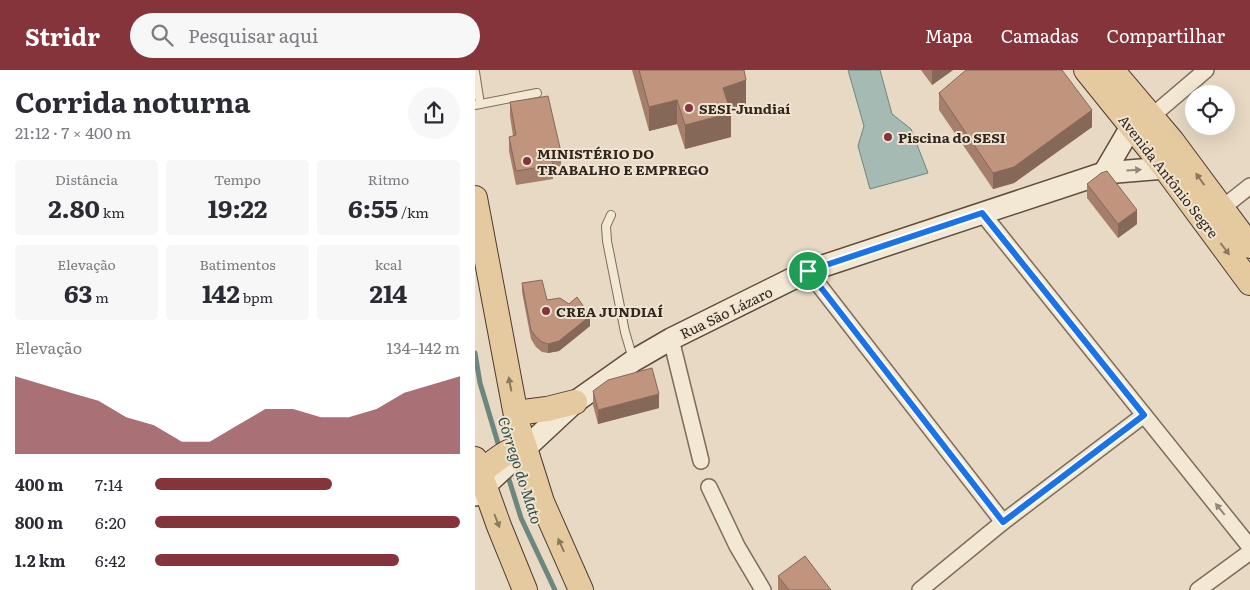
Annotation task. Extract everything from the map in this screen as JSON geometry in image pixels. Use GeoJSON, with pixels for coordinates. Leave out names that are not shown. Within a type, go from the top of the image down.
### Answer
{"type":"FeatureCollection","features":[{"type":"Feature","properties":{"kind":"main road","name":"Avenida Antônio Segre"},"geometry":{"type":"LineString","coordinates":[[1087,70],[1165,168],[1250,283]]}},
{"type":"Feature","properties":{"kind":"main road","name":"Avenida Antônio Segre"},"geometry":{"type":"LineString","coordinates":[[1112,70],[1172,141],[1250,246]]}},
{"type":"Feature","properties":{"kind":"main road"},"geometry":{"type":"LineString","coordinates":[[1103,173],[1131,127],[1144,125],[1172,141]]}},
{"type":"Feature","properties":{"kind":"main road","name":"Rua São Lázaro"},"geometry":{"type":"LineString","coordinates":[[519,451],[575,402],[633,361],[671,339],[808,271],[1103,173],[1165,168]]}},
{"type":"Feature","properties":{"kind":"main road"},"geometry":{"type":"LineString","coordinates":[[475,198],[518,426],[519,451],[581,590]]}},
{"type":"Feature","properties":{"kind":"main road"},"geometry":{"type":"LineString","coordinates":[[515,413],[547,409],[575,402]]}},
{"type":"Feature","properties":{"kind":"main road"},"geometry":{"type":"LineString","coordinates":[[519,451],[483,475],[525,590]]}},
{"type":"Feature","properties":{"kind":"street"},"geometry":{"type":"LineString","coordinates":[[1152,116],[1207,70]]}},
{"type":"Feature","properties":{"kind":"street"},"geometry":{"type":"LineString","coordinates":[[1221,209],[1250,186]]}},
{"type":"Feature","properties":{"kind":"street"},"geometry":{"type":"LineString","coordinates":[[982,213],[1250,547]]}},
{"type":"Feature","properties":{"kind":"street"},"geometry":{"type":"LineString","coordinates":[[808,271],[1003,522]]}},
{"type":"Feature","properties":{"kind":"street"},"geometry":{"type":"LineString","coordinates":[[671,339],[701,461]]}},
{"type":"Feature","properties":{"kind":"street"},"geometry":{"type":"LineString","coordinates":[[920,590],[1003,522],[1144,415]]}},
{"type":"Feature","properties":{"kind":"street"},"geometry":{"type":"LineString","coordinates":[[709,487],[737,546],[763,590]]}},
{"type":"Feature","properties":{"kind":"street"},"geometry":{"type":"LineString","coordinates":[[1198,590],[1250,552]]}},
{"type":"Feature","properties":{"kind":"lane"},"geometry":{"type":"LineString","coordinates":[[475,72],[478,104],[537,93]]}},
{"type":"Feature","properties":{"kind":"lane"},"geometry":{"type":"LineString","coordinates":[[611,215],[606,226],[607,240],[625,332],[633,361]]}},
{"type":"Feature","properties":{"kind":"water","name":"Piscina do SESI"},"geometry":{"type":"Polygon","coordinates":[[[848,70],[880,70],[892,114],[911,129],[928,173],[870,189],[858,146],[864,126],[848,70]]]}},
{"type":"Feature","properties":{"kind":"building"},"geometry":{"type":"Polygon","coordinates":[[[639,70],[744,70],[746,80],[723,88],[731,113],[685,125],[677,100],[649,107],[639,70]]]}},
{"type":"Feature","properties":{"kind":"building"},"geometry":{"type":"Polygon","coordinates":[[[966,70],[1062,70],[1092,110],[1014,167],[993,173],[939,93],[966,70]]]}},
{"type":"Feature","properties":{"kind":"building"},"geometry":{"type":"Polygon","coordinates":[[[548,96],[561,152],[550,154],[553,165],[516,171],[509,137],[516,135],[510,102],[548,96]]]}},
{"type":"Feature","properties":{"kind":"building"},"geometry":{"type":"Polygon","coordinates":[[[1107,171],[1137,210],[1118,224],[1087,184],[1101,173],[1107,171]]]}},
{"type":"Feature","properties":{"kind":"building"},"geometry":{"type":"Polygon","coordinates":[[[542,280],[547,300],[560,298],[569,304],[577,297],[590,316],[559,341],[548,344],[542,342],[531,330],[522,283],[542,280]]]}},
{"type":"Feature","properties":{"kind":"building"},"geometry":{"type":"Polygon","coordinates":[[[652,368],[659,394],[598,410],[593,391],[608,380],[652,368]]]}},
{"type":"Feature","properties":{"kind":"building"},"geometry":{"type":"Polygon","coordinates":[[[805,556],[831,590],[789,590],[778,576],[805,556]]]}},
{"type":"Feature","properties":{"kind":"waterway","name":"Córrego do Mato"},"geometry":{"type":"LineString","coordinates":[[475,353],[480,383],[500,450]]}},
{"type":"Feature","properties":{"kind":"waterway","name":"Córrego do Mato"},"geometry":{"type":"LineString","coordinates":[[507,473],[521,518],[555,590]]}},
{"type":"Feature","properties":{"kind":"place","name":"SESI-Jundiaí"},"geometry":{"type":"Point","coordinates":[689,108]}},
{"type":"Feature","properties":{"kind":"place","name":"Piscina do SESI"},"geometry":{"type":"Point","coordinates":[888,137]}},
{"type":"Feature","properties":{"kind":"place","name":"MINISTÉRIO DO TRABALHO E EMPREGO"},"geometry":{"type":"Point","coordinates":[527,161]}},
{"type":"Feature","properties":{"kind":"place","name":"CREA JUNDIAÍ"},"geometry":{"type":"Point","coordinates":[546,311]}},
{"type":"Feature","properties":{"kind":"route"},"geometry":{"type":"LineString","coordinates":[[982,213],[1144,415],[1003,522],[808,271],[982,213]]}}]}
